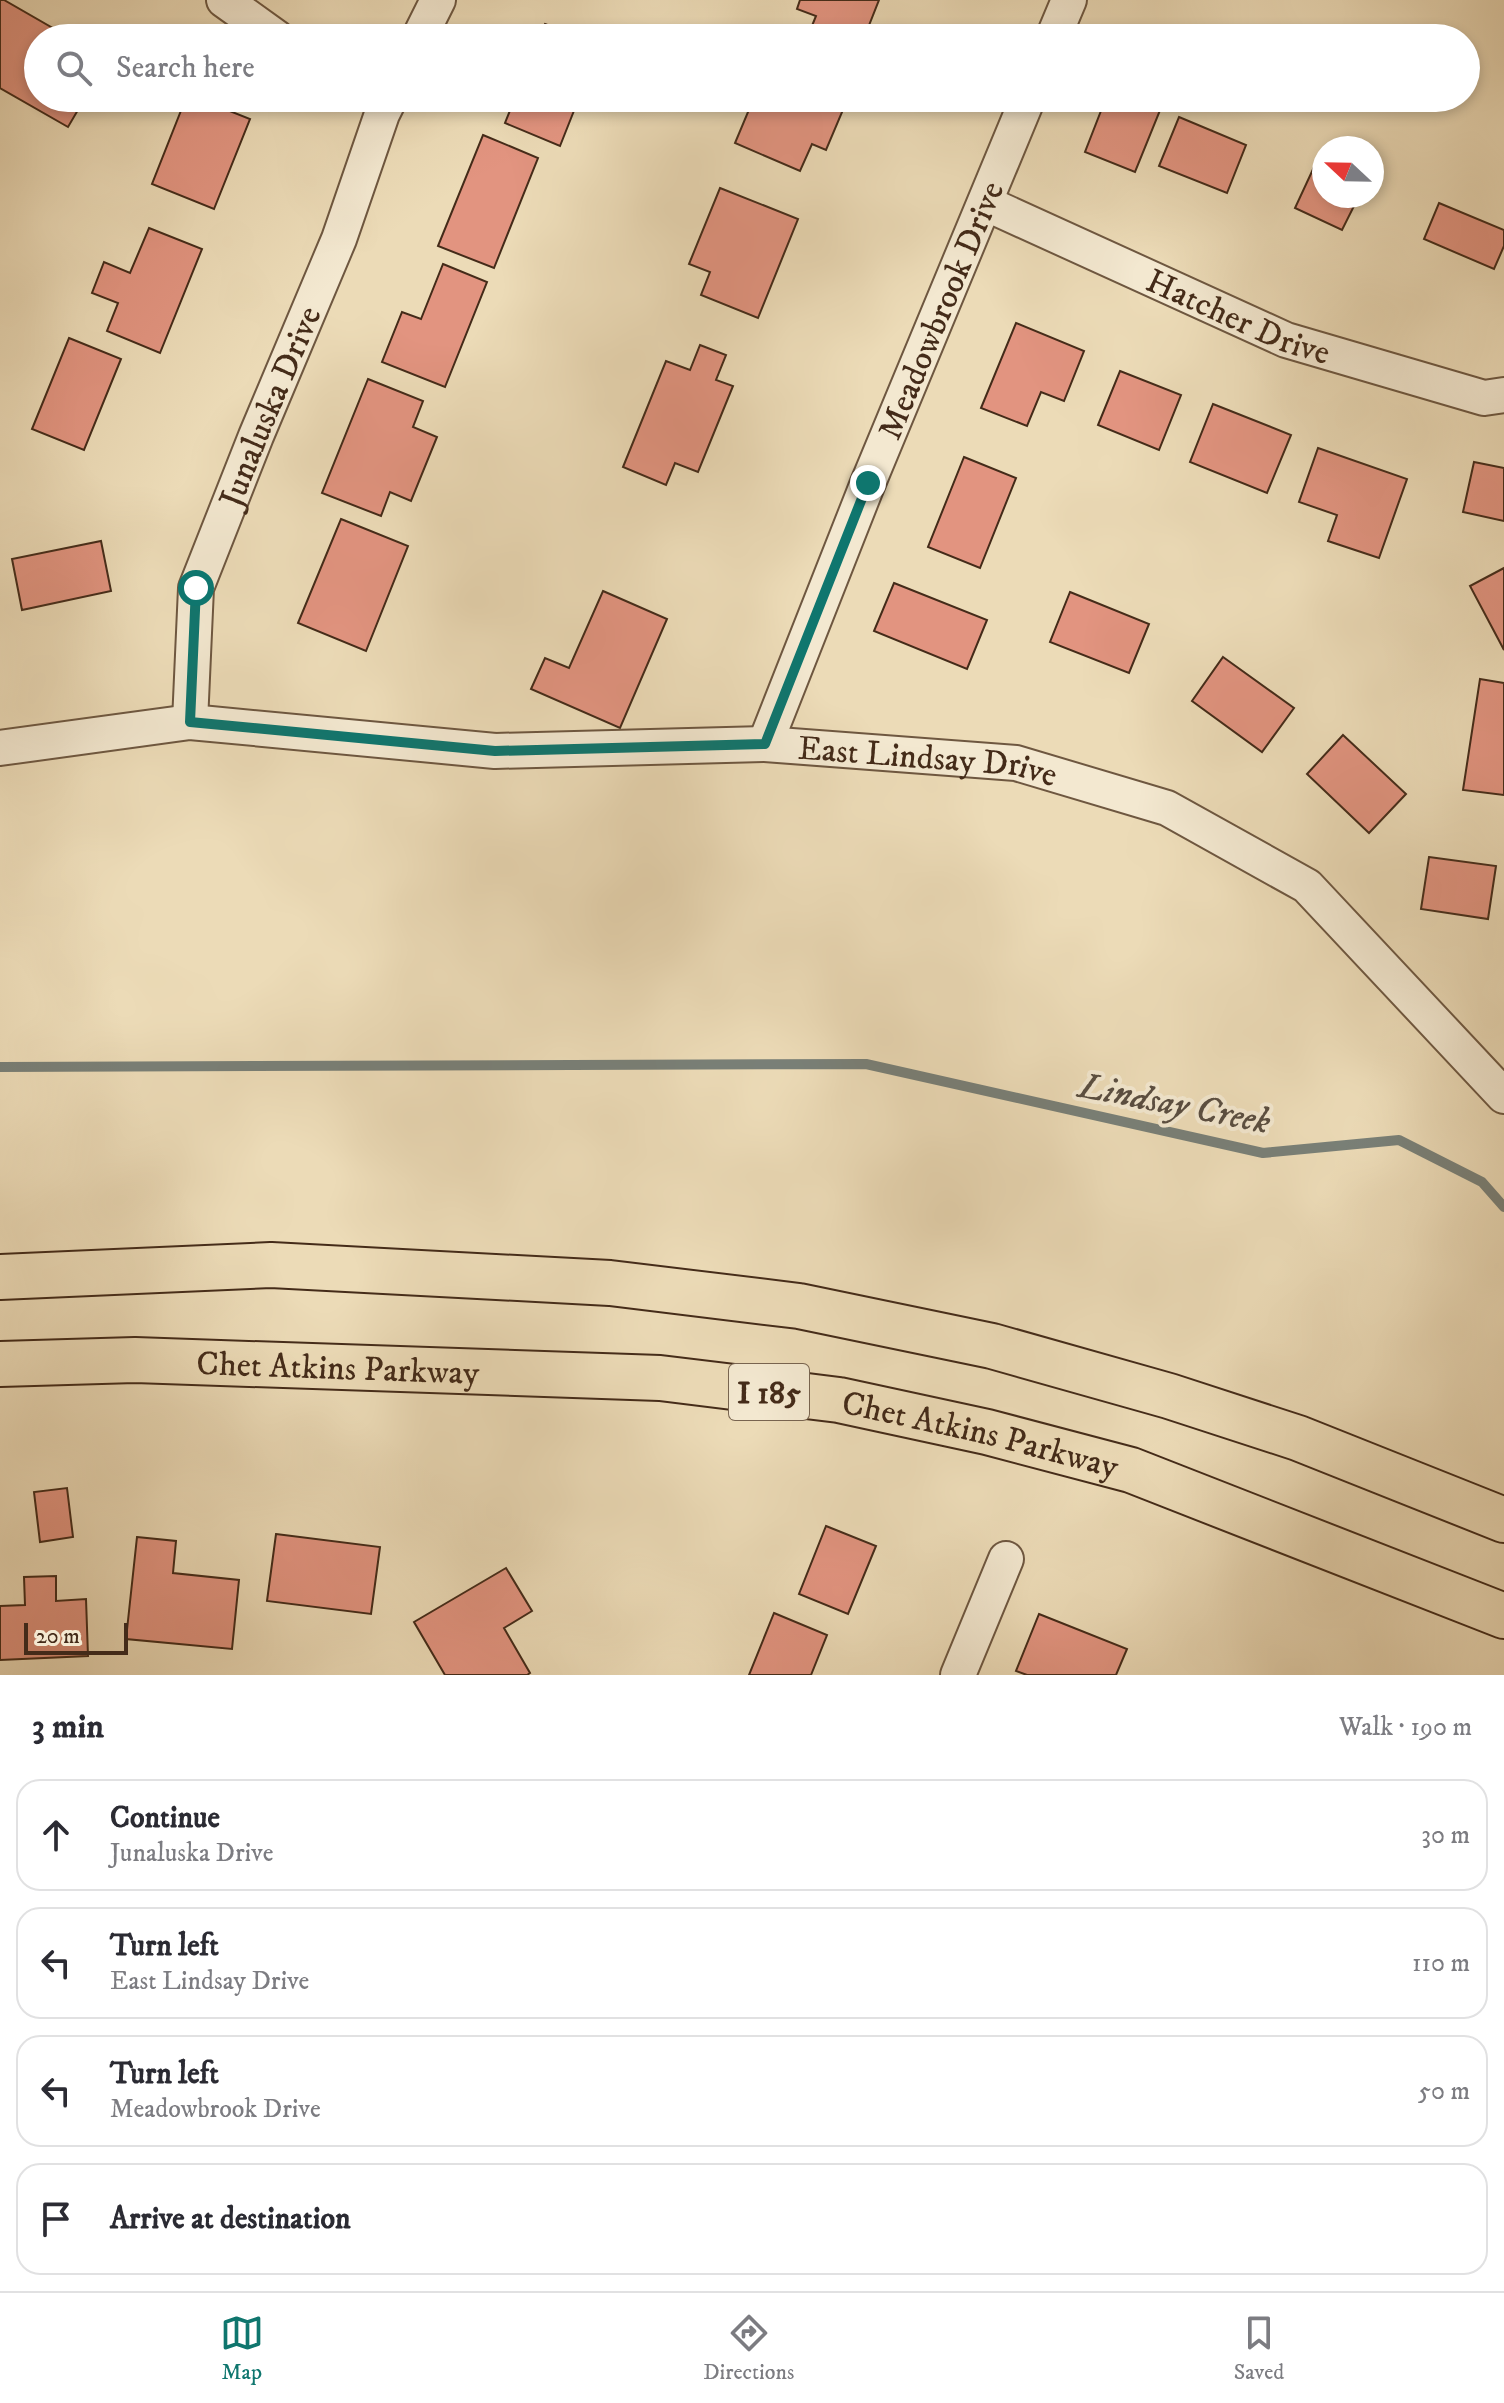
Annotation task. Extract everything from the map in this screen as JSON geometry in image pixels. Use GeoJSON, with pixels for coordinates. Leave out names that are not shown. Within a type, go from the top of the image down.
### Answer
{"type":"FeatureCollection","features":[{"type":"Feature","properties":{"kind":"highway"},"geometry":{"type":"LineString","coordinates":[[0,1277],[271,1265],[610,1283],[799,1306],[992,1346],[1169,1396],[1298,1438],[1504,1520]]}},
{"type":"Feature","properties":{"kind":"highway","name":"Chet Atkins Parkway"},"geometry":{"type":"LineString","coordinates":[[0,1364],[135,1360],[660,1378],[839,1400],[987,1432],[1131,1470],[1504,1616]]}},
{"type":"Feature","properties":{"kind":"street"},"geometry":{"type":"LineString","coordinates":[[224,0],[257,24]]}},
{"type":"Feature","properties":{"kind":"street"},"geometry":{"type":"LineString","coordinates":[[426,24],[438,0]]}},
{"type":"Feature","properties":{"kind":"street"},"geometry":{"type":"LineString","coordinates":[[1059,24],[1069,0]]}},
{"type":"Feature","properties":{"kind":"street","name":"Junaluska Drive"},"geometry":{"type":"LineString","coordinates":[[190,722],[196,588],[339,239],[374,112]]}},
{"type":"Feature","properties":{"kind":"street","name":"Meadowbrook Drive"},"geometry":{"type":"LineString","coordinates":[[765,744],[868,483],[1022,112]]}},
{"type":"Feature","properties":{"kind":"street","name":"Hatcher Drive"},"geometry":{"type":"LineString","coordinates":[[985,203],[1286,340],[1484,398],[1504,395]]}},
{"type":"Feature","properties":{"kind":"street","name":"East Lindsay Drive"},"geometry":{"type":"LineString","coordinates":[[0,748],[190,722],[495,751],[765,744],[1016,763],[1167,808],[1307,886],[1504,1096]]}},
{"type":"Feature","properties":{"kind":"street"},"geometry":{"type":"LineString","coordinates":[[958,1675],[1006,1559]]}},
{"type":"Feature","properties":{"kind":"building"},"geometry":{"type":"Polygon","coordinates":[[[0,0],[4,0],[46,24],[24,24],[24,102],[0,88],[0,0]]]}},
{"type":"Feature","properties":{"kind":"building"},"geometry":{"type":"Polygon","coordinates":[[[800,0],[879,0],[870,24],[813,24],[816,16],[797,9],[800,0]]]}},
{"type":"Feature","properties":{"kind":"building"},"geometry":{"type":"Polygon","coordinates":[[[42,112],[77,112],[68,127],[42,112]]]}},
{"type":"Feature","properties":{"kind":"building"},"geometry":{"type":"Polygon","coordinates":[[[180,112],[232,112],[250,119],[214,209],[152,184],[180,112]]]}},
{"type":"Feature","properties":{"kind":"building"},"geometry":{"type":"Polygon","coordinates":[[[509,112],[573,112],[560,146],[505,123],[509,112]]]}},
{"type":"Feature","properties":{"kind":"building"},"geometry":{"type":"Polygon","coordinates":[[[748,112],[842,112],[826,150],[812,144],[800,171],[735,143],[748,112]]]}},
{"type":"Feature","properties":{"kind":"building"},"geometry":{"type":"Polygon","coordinates":[[[1101,112],[1159,112],[1135,172],[1085,152],[1101,112]]]}},
{"type":"Feature","properties":{"kind":"building"},"geometry":{"type":"Polygon","coordinates":[[[1179,117],[1246,145],[1227,193],[1159,166],[1179,117]]]}},
{"type":"Feature","properties":{"kind":"building"},"geometry":{"type":"Polygon","coordinates":[[[483,135],[538,158],[494,268],[438,246],[483,135]]]}},
{"type":"Feature","properties":{"kind":"building"},"geometry":{"type":"Polygon","coordinates":[[[1312,171],[1312,208],[1353,208],[1342,230],[1295,208],[1312,171]]]}},
{"type":"Feature","properties":{"kind":"building"},"geometry":{"type":"Polygon","coordinates":[[[720,188],[798,219],[758,318],[701,295],[710,272],[689,264],[720,188]]]}},
{"type":"Feature","properties":{"kind":"building"},"geometry":{"type":"Polygon","coordinates":[[[1439,203],[1504,230],[1504,246],[1494,269],[1424,239],[1439,203]]]}},
{"type":"Feature","properties":{"kind":"building"},"geometry":{"type":"Polygon","coordinates":[[[149,228],[202,249],[160,353],[107,331],[118,303],[92,293],[104,262],[130,273],[149,228]]]}},
{"type":"Feature","properties":{"kind":"building"},"geometry":{"type":"Polygon","coordinates":[[[443,264],[487,282],[445,387],[382,362],[402,312],[421,319],[443,264]]]}},
{"type":"Feature","properties":{"kind":"building"},"geometry":{"type":"Polygon","coordinates":[[[1016,323],[1084,351],[1064,401],[1041,392],[1027,426],[981,408],[1016,323]]]}},
{"type":"Feature","properties":{"kind":"building"},"geometry":{"type":"Polygon","coordinates":[[[69,338],[121,359],[84,450],[32,429],[69,338]]]}},
{"type":"Feature","properties":{"kind":"building"},"geometry":{"type":"Polygon","coordinates":[[[700,345],[726,355],[716,380],[733,386],[698,472],[675,463],[666,485],[623,467],[666,361],[690,370],[700,345]]]}},
{"type":"Feature","properties":{"kind":"building"},"geometry":{"type":"Polygon","coordinates":[[[1120,371],[1181,395],[1159,450],[1098,425],[1120,371]]]}},
{"type":"Feature","properties":{"kind":"building"},"geometry":{"type":"Polygon","coordinates":[[[368,379],[423,401],[413,427],[437,437],[411,501],[390,492],[381,516],[322,493],[368,379]]]}},
{"type":"Feature","properties":{"kind":"building"},"geometry":{"type":"Polygon","coordinates":[[[1213,404],[1291,435],[1267,493],[1190,462],[1213,404]]]}},
{"type":"Feature","properties":{"kind":"building"},"geometry":{"type":"Polygon","coordinates":[[[1318,448],[1407,479],[1379,558],[1328,541],[1337,515],[1299,502],[1318,448]]]}},
{"type":"Feature","properties":{"kind":"building"},"geometry":{"type":"Polygon","coordinates":[[[964,457],[1016,478],[980,568],[928,547],[964,457]]]}},
{"type":"Feature","properties":{"kind":"building"},"geometry":{"type":"Polygon","coordinates":[[[1474,462],[1504,468],[1504,521],[1463,512],[1474,462]]]}},
{"type":"Feature","properties":{"kind":"building"},"geometry":{"type":"Polygon","coordinates":[[[341,519],[408,546],[366,651],[298,623],[341,519]]]}},
{"type":"Feature","properties":{"kind":"building"},"geometry":{"type":"Polygon","coordinates":[[[101,541],[111,591],[22,610],[12,559],[101,541]]]}},
{"type":"Feature","properties":{"kind":"building"},"geometry":{"type":"Polygon","coordinates":[[[1504,568],[1504,650],[1470,586],[1504,568]]]}},
{"type":"Feature","properties":{"kind":"building"},"geometry":{"type":"Polygon","coordinates":[[[894,583],[987,620],[967,669],[874,631],[894,583]]]}},
{"type":"Feature","properties":{"kind":"building"},"geometry":{"type":"Polygon","coordinates":[[[603,591],[667,619],[620,728],[531,689],[545,658],[569,668],[603,591]]]}},
{"type":"Feature","properties":{"kind":"building"},"geometry":{"type":"Polygon","coordinates":[[[1070,592],[1149,624],[1129,673],[1050,642],[1070,592]]]}},
{"type":"Feature","properties":{"kind":"building"},"geometry":{"type":"Polygon","coordinates":[[[1223,657],[1294,708],[1262,752],[1192,701],[1223,657]]]}},
{"type":"Feature","properties":{"kind":"building"},"geometry":{"type":"Polygon","coordinates":[[[1480,679],[1504,683],[1504,795],[1463,790],[1480,679]]]}},
{"type":"Feature","properties":{"kind":"building"},"geometry":{"type":"Polygon","coordinates":[[[1343,735],[1406,794],[1369,833],[1307,774],[1343,735]]]}},
{"type":"Feature","properties":{"kind":"building"},"geometry":{"type":"Polygon","coordinates":[[[1429,857],[1496,866],[1488,919],[1421,909],[1429,857]]]}},
{"type":"Feature","properties":{"kind":"building"},"geometry":{"type":"Polygon","coordinates":[[[67,1488],[73,1537],[40,1542],[34,1492],[67,1488]]]}},
{"type":"Feature","properties":{"kind":"building"},"geometry":{"type":"Polygon","coordinates":[[[826,1526],[876,1546],[848,1614],[799,1594],[826,1526]]]}},
{"type":"Feature","properties":{"kind":"building"},"geometry":{"type":"Polygon","coordinates":[[[276,1534],[380,1547],[371,1614],[267,1601],[276,1534]]]}},
{"type":"Feature","properties":{"kind":"building"},"geometry":{"type":"Polygon","coordinates":[[[137,1537],[176,1541],[173,1573],[239,1580],[232,1649],[126,1639],[137,1537]]]}},
{"type":"Feature","properties":{"kind":"building"},"geometry":{"type":"Polygon","coordinates":[[[506,1568],[532,1611],[504,1628],[530,1673],[445,1675],[414,1622],[506,1568]]]}},
{"type":"Feature","properties":{"kind":"building"},"geometry":{"type":"Polygon","coordinates":[[[56,1576],[56,1601],[86,1599],[88,1656],[0,1660],[0,1606],[25,1605],[24,1577],[56,1576]]]}},
{"type":"Feature","properties":{"kind":"building"},"geometry":{"type":"Polygon","coordinates":[[[774,1613],[827,1635],[811,1675],[749,1675],[774,1613]]]}},
{"type":"Feature","properties":{"kind":"building"},"geometry":{"type":"Polygon","coordinates":[[[1039,1614],[1127,1649],[1116,1675],[1027,1675],[1016,1671],[1039,1614]]]}},
{"type":"Feature","properties":{"kind":"waterway","name":"Lindsay Creek"},"geometry":{"type":"LineString","coordinates":[[0,1067],[866,1064],[1263,1153],[1399,1140],[1482,1182],[1504,1207]]}},
{"type":"Feature","properties":{"kind":"route"},"geometry":{"type":"LineString","coordinates":[[196,588],[190,722],[495,751],[765,744],[868,483]]}}]}
